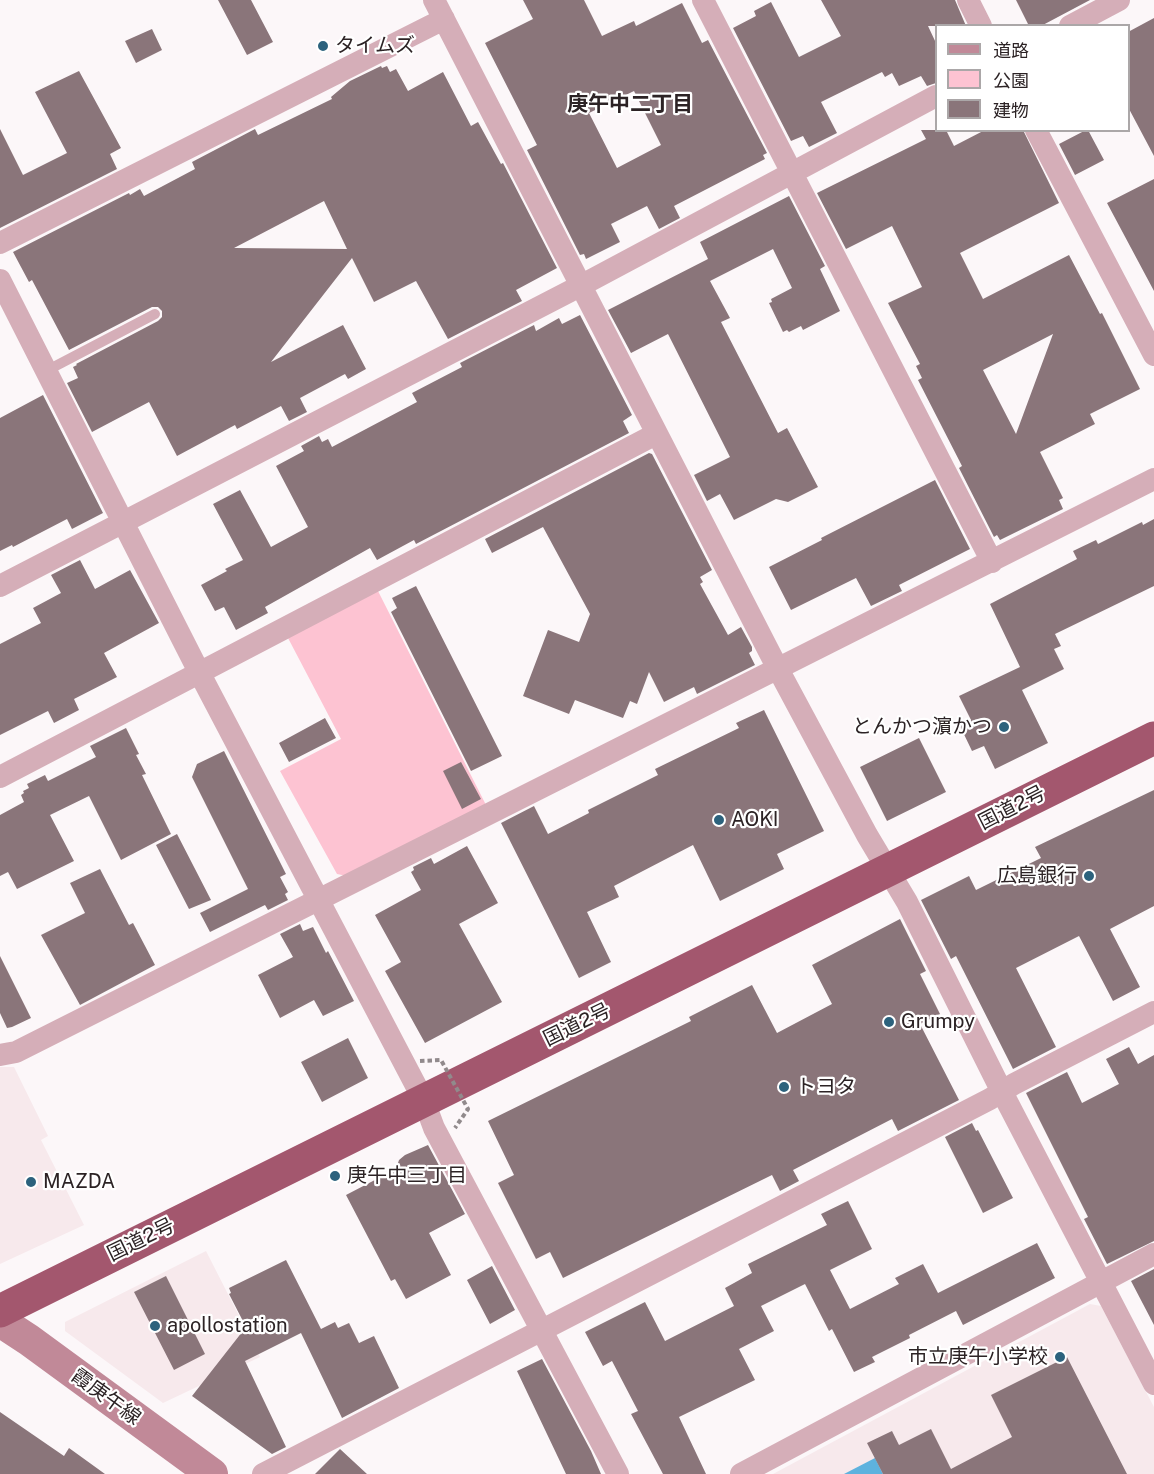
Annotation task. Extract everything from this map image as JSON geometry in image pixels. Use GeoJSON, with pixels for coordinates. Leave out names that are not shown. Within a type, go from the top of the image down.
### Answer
{"type":"FeatureCollection","features":[{"type":"Feature","properties":{"kind":"highway","name":"国道2号"},"geometry":{"type":"LineString","coordinates":[[0,1311],[1154,738]]}},
{"type":"Feature","properties":{"kind":"street"},"geometry":{"type":"LineString","coordinates":[[703,0],[992,562]]}},
{"type":"Feature","properties":{"kind":"street"},"geometry":{"type":"LineString","coordinates":[[968,0],[980,24]]}},
{"type":"Feature","properties":{"kind":"street"},"geometry":{"type":"LineString","coordinates":[[1074,24],[1119,0]]}},
{"type":"Feature","properties":{"kind":"street"},"geometry":{"type":"LineString","coordinates":[[0,243],[439,10],[778,669],[867,835],[907,902],[1002,1092],[1154,1384]]}},
{"type":"Feature","properties":{"kind":"street"},"geometry":{"type":"LineString","coordinates":[[0,586],[582,285],[935,97]]}},
{"type":"Feature","properties":{"kind":"street"},"geometry":{"type":"LineString","coordinates":[[1037,132],[1154,355]]}},
{"type":"Feature","properties":{"kind":"street"},"geometry":{"type":"LineString","coordinates":[[0,280],[8,315],[46,371],[199,672],[424,1101],[434,1128],[618,1474]]}},
{"type":"Feature","properties":{"kind":"street"},"geometry":{"type":"LineString","coordinates":[[0,777],[656,434]]}},
{"type":"Feature","properties":{"kind":"street"},"geometry":{"type":"LineString","coordinates":[[0,1055],[16,1052],[1154,479]]}},
{"type":"Feature","properties":{"kind":"street"},"geometry":{"type":"LineString","coordinates":[[263,1474],[1154,1012]]}},
{"type":"Feature","properties":{"kind":"street"},"geometry":{"type":"LineString","coordinates":[[741,1474],[1154,1254]]}},
{"type":"Feature","properties":{"kind":"street","name":"霞庚午線"},"geometry":{"type":"LineString","coordinates":[[0,1322],[212,1474]]}},
{"type":"Feature","properties":{"kind":"lane"},"geometry":{"type":"LineString","coordinates":[[46,371],[155,314]]}},
{"type":"Feature","properties":{"kind":"path"},"geometry":{"type":"LineString","coordinates":[[420,1061],[441,1060],[468,1109],[455,1128]]}},
{"type":"Feature","properties":{"kind":"shaded area","name":"MAZDA"},"geometry":{"type":"Polygon","coordinates":[[[0,1067],[14,1067],[48,1136],[41,1140],[84,1225],[0,1264],[0,1067]]]}},
{"type":"Feature","properties":{"kind":"shaded area","name":"apollostation"},"geometry":{"type":"Polygon","coordinates":[[[206,1251],[260,1357],[163,1403],[65,1331],[65,1322],[206,1251]]]}},
{"type":"Feature","properties":{"kind":"shaded area","name":"市立庚午小学校"},"geometry":{"type":"Polygon","coordinates":[[[1090,1304],[1101,1306],[1154,1407],[1154,1474],[773,1474],[1090,1304]]]}},
{"type":"Feature","properties":{"kind":"green space"},"geometry":{"type":"Polygon","coordinates":[[[378,591],[487,807],[347,876],[337,874],[280,771],[341,739],[288,638],[378,591]]]}},
{"type":"Feature","properties":{"kind":"water"},"geometry":{"type":"Polygon","coordinates":[[[875,1458],[883,1474],[844,1474],[875,1458]]]}},
{"type":"Feature","properties":{"kind":"building"},"geometry":{"type":"Polygon","coordinates":[[[218,0],[251,0],[273,42],[247,55],[218,0]]]}},
{"type":"Feature","properties":{"kind":"building"},"geometry":{"type":"Polygon","coordinates":[[[523,0],[584,0],[602,36],[634,21],[636,26],[682,3],[702,43],[708,40],[767,153],[763,155],[765,159],[674,206],[680,218],[659,229],[647,206],[611,224],[620,242],[586,259],[584,254],[580,255],[527,150],[537,145],[485,43],[533,19],[523,0]],[[634,91],[589,113],[617,168],[661,145],[634,91]]]}},
{"type":"Feature","properties":{"kind":"building"},"geometry":{"type":"Polygon","coordinates":[[[821,0],[955,0],[965,24],[928,26],[935,41],[935,83],[927,86],[921,76],[899,86],[892,73],[885,77],[882,72],[821,102],[837,133],[809,147],[803,136],[791,141],[733,28],[756,16],[754,11],[771,2],[799,57],[841,36],[821,0]]]}},
{"type":"Feature","properties":{"kind":"building"},"geometry":{"type":"Polygon","coordinates":[[[1016,0],[1090,0],[1045,24],[1028,24],[1016,0]]]}},
{"type":"Feature","properties":{"kind":"building"},"geometry":{"type":"Polygon","coordinates":[[[1154,18],[1154,156],[1130,111],[1130,31],[1154,18]]]}},
{"type":"Feature","properties":{"kind":"building"},"geometry":{"type":"Polygon","coordinates":[[[152,29],[162,50],[136,63],[125,41],[152,29]]]}},
{"type":"Feature","properties":{"kind":"building"},"geometry":{"type":"Polygon","coordinates":[[[381,66],[382,68],[387,66],[390,72],[396,69],[408,91],[443,72],[471,126],[478,122],[501,164],[503,163],[557,268],[516,290],[522,301],[448,339],[416,281],[374,302],[352,258],[271,362],[343,325],[366,369],[348,379],[345,374],[300,398],[307,412],[289,421],[281,406],[237,429],[235,425],[177,456],[149,402],[92,432],[67,383],[78,378],[73,367],[158,321],[162,317],[162,311],[158,307],[152,307],[69,350],[32,280],[29,282],[13,252],[129,193],[130,195],[140,189],[144,196],[195,169],[192,162],[255,129],[258,135],[332,99],[331,97],[350,81],[381,66]],[[324,201],[234,248],[347,249],[324,201]]]}},
{"type":"Feature","properties":{"kind":"building"},"geometry":{"type":"Polygon","coordinates":[[[79,71],[121,148],[110,154],[117,169],[0,228],[0,129],[23,175],[67,153],[35,92],[79,71]]]}},
{"type":"Feature","properties":{"kind":"building"},"geometry":{"type":"Polygon","coordinates":[[[921,130],[947,132],[954,146],[981,132],[1024,132],[1059,203],[960,253],[983,299],[1069,255],[1100,314],[1102,313],[1140,389],[1090,414],[1095,424],[1040,452],[1063,498],[1059,500],[1063,509],[1000,540],[997,535],[994,537],[959,468],[962,466],[918,380],[922,378],[916,366],[920,364],[888,303],[922,287],[892,226],[846,249],[817,193],[926,139],[921,130]],[[1053,334],[983,370],[1016,434],[1053,334]]]}},
{"type":"Feature","properties":{"kind":"building"},"geometry":{"type":"Polygon","coordinates":[[[1082,132],[1089,132],[1104,160],[1075,175],[1059,144],[1082,132]]]}},
{"type":"Feature","properties":{"kind":"building"},"geometry":{"type":"Polygon","coordinates":[[[1154,179],[1154,291],[1107,203],[1154,179]]]}},
{"type":"Feature","properties":{"kind":"building"},"geometry":{"type":"Polygon","coordinates":[[[789,196],[825,266],[820,269],[840,311],[803,330],[801,326],[789,332],[787,330],[783,332],[769,303],[772,302],[771,299],[792,288],[773,249],[710,281],[730,318],[721,322],[778,433],[787,428],[818,487],[788,502],[776,499],[734,520],[720,494],[707,501],[694,475],[730,457],[668,334],[631,353],[608,310],[708,259],[700,242],[789,196]]]}},
{"type":"Feature","properties":{"kind":"building"},"geometry":{"type":"Polygon","coordinates":[[[580,315],[632,415],[623,421],[629,433],[416,544],[414,540],[377,560],[370,548],[265,607],[268,613],[236,630],[224,607],[215,611],[201,585],[243,560],[213,504],[240,490],[271,547],[308,527],[276,466],[304,451],[301,446],[319,436],[322,442],[328,439],[332,447],[417,402],[412,393],[462,367],[460,363],[534,325],[536,331],[559,318],[562,324],[580,315]]]}},
{"type":"Feature","properties":{"kind":"building"},"geometry":{"type":"Polygon","coordinates":[[[43,395],[103,513],[72,529],[67,519],[13,547],[12,545],[0,551],[0,418],[43,395]]]}},
{"type":"Feature","properties":{"kind":"building"},"geometry":{"type":"Polygon","coordinates":[[[649,453],[652,454],[712,570],[700,577],[703,582],[700,584],[728,635],[741,627],[752,647],[749,653],[755,665],[697,694],[694,687],[664,702],[649,672],[637,704],[630,701],[623,718],[575,700],[569,714],[523,696],[548,630],[579,642],[590,614],[543,527],[492,553],[485,539],[649,453]]]}},
{"type":"Feature","properties":{"kind":"building"},"geometry":{"type":"Polygon","coordinates":[[[935,480],[970,549],[899,585],[902,591],[871,606],[856,578],[791,610],[769,567],[935,480]]]}},
{"type":"Feature","properties":{"kind":"building"},"geometry":{"type":"Polygon","coordinates":[[[1154,519],[1154,586],[1055,634],[1061,646],[1054,649],[1064,669],[1022,690],[1048,743],[995,769],[984,746],[972,751],[960,726],[971,720],[959,696],[1020,667],[990,604],[1077,559],[1073,551],[1096,540],[1098,544],[1142,522],[1143,525],[1154,519]]]}},
{"type":"Feature","properties":{"kind":"building"},"geometry":{"type":"Polygon","coordinates":[[[80,560],[95,589],[130,570],[159,623],[104,653],[117,677],[74,699],[79,710],[54,723],[48,711],[0,735],[0,644],[41,623],[33,608],[61,593],[51,575],[80,560]]]}},
{"type":"Feature","properties":{"kind":"building"},"geometry":{"type":"Polygon","coordinates":[[[416,586],[502,756],[471,771],[391,612],[397,608],[392,598],[416,586]]]}},
{"type":"Feature","properties":{"kind":"building"},"geometry":{"type":"Polygon","coordinates":[[[764,710],[824,831],[777,854],[784,869],[720,901],[693,845],[614,886],[619,897],[587,912],[611,962],[579,978],[501,823],[534,806],[548,834],[589,813],[588,810],[658,775],[655,769],[739,728],[736,723],[764,710]]]}},
{"type":"Feature","properties":{"kind":"building"},"geometry":{"type":"Polygon","coordinates":[[[325,718],[336,738],[289,762],[279,743],[325,718]]]}},
{"type":"Feature","properties":{"kind":"building"},"geometry":{"type":"Polygon","coordinates":[[[126,728],[146,774],[142,775],[171,834],[121,860],[89,796],[50,815],[74,861],[17,889],[8,872],[0,876],[0,815],[24,802],[21,795],[29,788],[27,784],[45,775],[48,781],[96,757],[90,746],[126,728]]]}},
{"type":"Feature","properties":{"kind":"building"},"geometry":{"type":"Polygon","coordinates":[[[919,738],[946,792],[887,821],[860,767],[919,738]]]}},
{"type":"Feature","properties":{"kind":"building"},"geometry":{"type":"Polygon","coordinates":[[[224,751],[286,874],[280,877],[288,892],[285,894],[288,900],[268,910],[265,905],[210,932],[200,913],[248,889],[192,777],[197,764],[224,751]]]}},
{"type":"Feature","properties":{"kind":"building"},"geometry":{"type":"Polygon","coordinates":[[[461,762],[481,799],[462,809],[443,771],[461,762]]]}},
{"type":"Feature","properties":{"kind":"building"},"geometry":{"type":"Polygon","coordinates":[[[1154,790],[1154,906],[1110,929],[1140,987],[1113,1001],[1079,936],[1016,968],[1056,1047],[1013,1069],[956,956],[951,959],[921,900],[969,876],[976,890],[1041,858],[1035,847],[1154,790]]]}},
{"type":"Feature","properties":{"kind":"building"},"geometry":{"type":"Polygon","coordinates":[[[177,834],[211,900],[189,909],[156,845],[177,834]]]}},
{"type":"Feature","properties":{"kind":"building"},"geometry":{"type":"Polygon","coordinates":[[[467,846],[498,903],[459,924],[502,1002],[425,1043],[385,971],[401,962],[375,915],[421,890],[411,872],[414,870],[413,867],[431,858],[434,864],[467,846]]]}},
{"type":"Feature","properties":{"kind":"building"},"geometry":{"type":"Polygon","coordinates":[[[100,869],[129,925],[133,923],[155,965],[80,1005],[41,935],[85,913],[70,883],[100,869]]]}},
{"type":"Feature","properties":{"kind":"building"},"geometry":{"type":"Polygon","coordinates":[[[900,919],[926,971],[920,974],[940,1014],[920,1024],[959,1100],[898,1131],[892,1119],[793,1170],[799,1181],[780,1191],[772,1175],[563,1278],[550,1252],[536,1259],[498,1183],[514,1175],[488,1121],[691,1021],[689,1017],[752,985],[777,1033],[832,1004],[812,965],[900,919]]]}},
{"type":"Feature","properties":{"kind":"building"},"geometry":{"type":"Polygon","coordinates":[[[300,924],[303,931],[313,927],[354,1001],[323,1016],[314,1000],[280,1018],[258,975],[293,957],[280,934],[300,924]]]}},
{"type":"Feature","properties":{"kind":"building"},"geometry":{"type":"Polygon","coordinates":[[[0,956],[31,1018],[7,1028],[0,1013],[0,956]]]}},
{"type":"Feature","properties":{"kind":"building"},"geometry":{"type":"Polygon","coordinates":[[[348,1038],[368,1078],[322,1102],[301,1062],[348,1038]]]}},
{"type":"Feature","properties":{"kind":"building"},"geometry":{"type":"Polygon","coordinates":[[[1129,1047],[1138,1064],[1154,1055],[1154,1241],[1107,1264],[1084,1219],[1088,1217],[1026,1093],[1067,1072],[1082,1103],[1119,1084],[1106,1059],[1129,1047]]]}},
{"type":"Feature","properties":{"kind":"building"},"geometry":{"type":"Polygon","coordinates":[[[972,1123],[976,1131],[978,1130],[1013,1198],[983,1213],[945,1137],[972,1123]]]}},
{"type":"Feature","properties":{"kind":"building"},"geometry":{"type":"Polygon","coordinates":[[[428,1145],[465,1214],[429,1233],[451,1275],[406,1299],[395,1279],[391,1281],[346,1195],[396,1169],[399,1160],[405,1155],[428,1145]]]}},
{"type":"Feature","properties":{"kind":"building"},"geometry":{"type":"Polygon","coordinates":[[[848,1201],[872,1249],[830,1270],[850,1309],[899,1284],[895,1278],[923,1264],[938,1293],[1037,1243],[1055,1278],[963,1325],[956,1311],[872,1357],[875,1362],[854,1372],[832,1329],[829,1331],[805,1284],[761,1306],[774,1331],[739,1349],[755,1380],[679,1417],[706,1474],[663,1474],[631,1414],[638,1411],[612,1361],[603,1366],[585,1332],[645,1302],[665,1341],[734,1306],[725,1288],[752,1273],[748,1264],[827,1225],[821,1214],[848,1201]]]}},
{"type":"Feature","properties":{"kind":"building"},"geometry":{"type":"Polygon","coordinates":[[[286,1260],[321,1329],[335,1322],[338,1328],[349,1323],[359,1343],[374,1336],[399,1388],[342,1418],[301,1333],[245,1361],[286,1447],[272,1454],[192,1396],[246,1327],[229,1294],[231,1293],[229,1288],[286,1260]]]}},
{"type":"Feature","properties":{"kind":"building"},"geometry":{"type":"Polygon","coordinates":[[[492,1266],[515,1310],[490,1324],[467,1280],[492,1266]]]}},
{"type":"Feature","properties":{"kind":"building"},"geometry":{"type":"Polygon","coordinates":[[[1154,1269],[1154,1325],[1131,1281],[1154,1269]]]}},
{"type":"Feature","properties":{"kind":"building"},"geometry":{"type":"Polygon","coordinates":[[[166,1276],[205,1354],[174,1370],[134,1292],[166,1276]]]}},
{"type":"Feature","properties":{"kind":"building"},"geometry":{"type":"Polygon","coordinates":[[[1067,1357],[1127,1474],[883,1474],[867,1443],[892,1431],[899,1445],[931,1429],[951,1469],[1012,1437],[991,1395],[1067,1357]]]}},
{"type":"Feature","properties":{"kind":"building"},"geometry":{"type":"Polygon","coordinates":[[[542,1359],[601,1474],[566,1474],[517,1371],[542,1359]]]}},
{"type":"Feature","properties":{"kind":"building"},"geometry":{"type":"Polygon","coordinates":[[[0,1412],[64,1456],[69,1448],[105,1474],[0,1474],[0,1412]]]}},
{"type":"Feature","properties":{"kind":"building"},"geometry":{"type":"Polygon","coordinates":[[[340,1449],[367,1474],[315,1474],[340,1449]]]}},
{"type":"Feature","properties":{"kind":"place","name":"タイムズ"},"geometry":{"type":"Point","coordinates":[323,46]}},
{"type":"Feature","properties":{"kind":"place","name":"とんかつ濵かつ"},"geometry":{"type":"Point","coordinates":[1004,727]}},
{"type":"Feature","properties":{"kind":"place","name":"AOKI"},"geometry":{"type":"Point","coordinates":[719,820]}},
{"type":"Feature","properties":{"kind":"place","name":"広島銀行"},"geometry":{"type":"Point","coordinates":[1089,876]}},
{"type":"Feature","properties":{"kind":"place","name":"Grumpy"},"geometry":{"type":"Point","coordinates":[889,1022]}},
{"type":"Feature","properties":{"kind":"place","name":"トヨタ"},"geometry":{"type":"Point","coordinates":[784,1087]}},
{"type":"Feature","properties":{"kind":"place","name":"庚午中三丁目"},"geometry":{"type":"Point","coordinates":[335,1176]}},
{"type":"Feature","properties":{"kind":"place","name":"MAZDA"},"geometry":{"type":"Point","coordinates":[31,1182]}},
{"type":"Feature","properties":{"kind":"place","name":"apollostation"},"geometry":{"type":"Point","coordinates":[155,1326]}},
{"type":"Feature","properties":{"kind":"place","name":"市立庚午小学校"},"geometry":{"type":"Point","coordinates":[1060,1357]}},
{"type":"Feature","properties":{"kind":"district","name":"庚午中二丁目"},"geometry":{"type":"Point","coordinates":[630,105]}}]}
